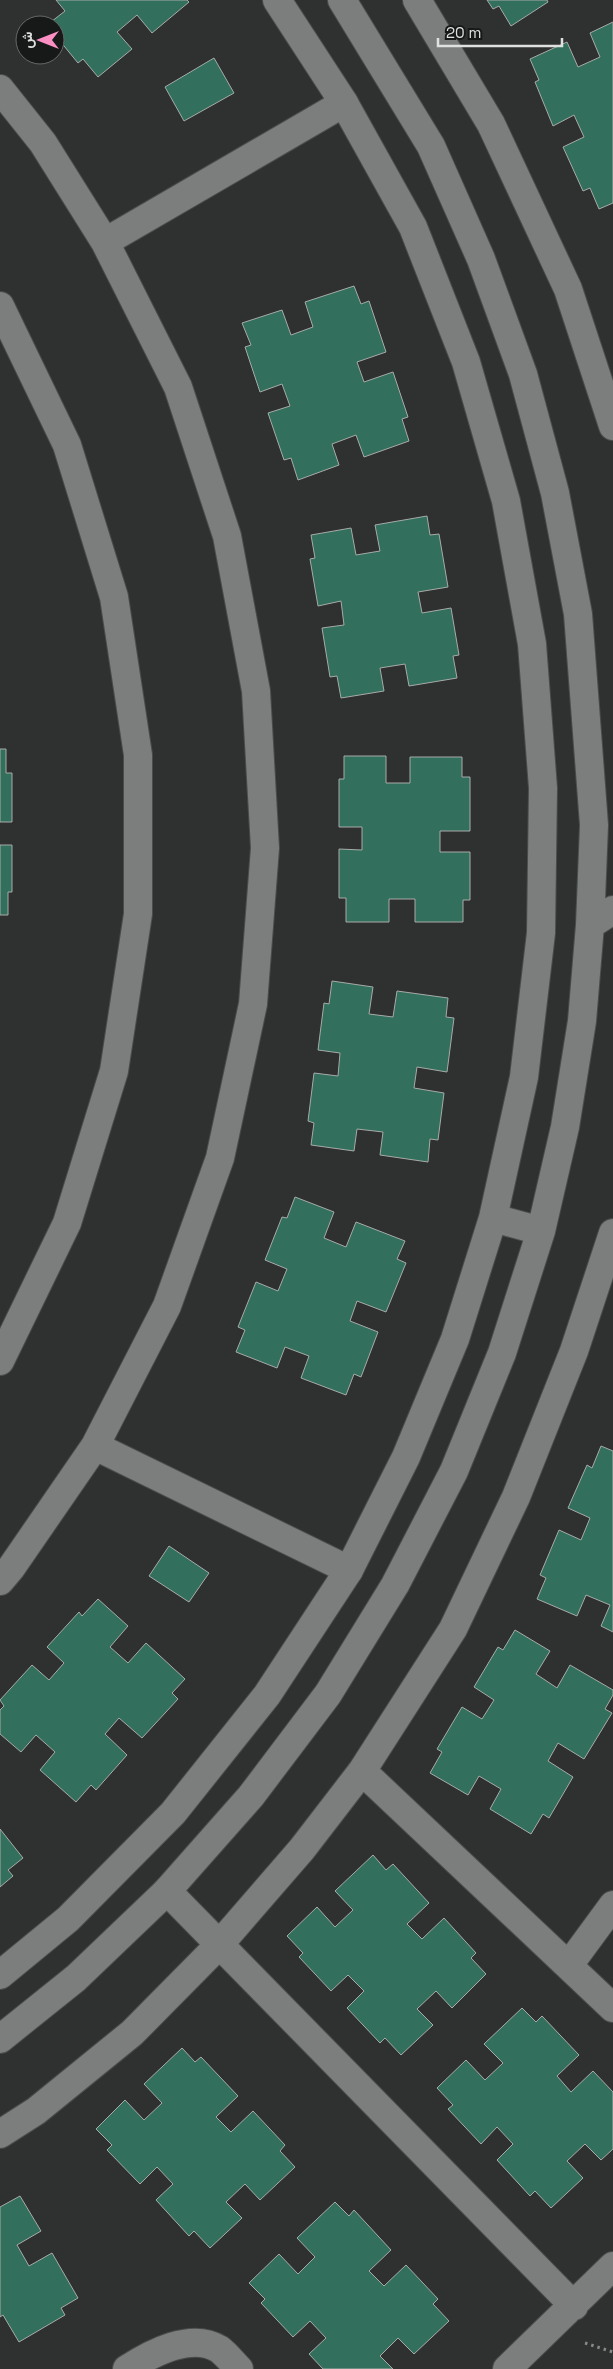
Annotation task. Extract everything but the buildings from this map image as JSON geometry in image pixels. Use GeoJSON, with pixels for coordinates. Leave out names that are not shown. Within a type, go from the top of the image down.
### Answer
{"type":"FeatureCollection","features":[{"type":"Feature","properties":{"kind":"street"},"geometry":{"type":"LineString","coordinates":[[0,1975],[68,1919],[173,1813],[267,1695],[348,1570],[406,1457],[455,1340],[493,1218],[524,1077],[541,933],[544,788],[532,644],[506,501],[466,362],[413,228],[344,103],[277,0]]}},
{"type":"Feature","properties":{"kind":"street"},"geometry":{"type":"LineString","coordinates":[[0,2039],[76,1978],[167,1891],[251,1796],[328,1694],[395,1585],[461,1453],[502,1353],[541,1231],[565,1127],[580,1031],[590,925],[594,825],[578,614],[555,493],[524,374],[482,259],[431,146],[342,0]]}},
{"type":"Feature","properties":{"kind":"street"},"geometry":{"type":"LineString","coordinates":[[417,0],[491,124],[568,289],[613,426]]}},
{"type":"Feature","properties":{"kind":"street"},"geometry":{"type":"LineString","coordinates":[[0,89],[43,143],[105,242],[178,387],[227,536],[256,691],[265,848],[253,1004],[220,1158],[167,1306],[95,1446],[11,1568],[0,1581]]}},
{"type":"Feature","properties":{"kind":"street"},"geometry":{"type":"LineString","coordinates":[[105,242],[344,103]]}},
{"type":"Feature","properties":{"kind":"street"},"geometry":{"type":"LineString","coordinates":[[0,306],[67,445],[111,588],[138,755],[138,914],[114,1071],[67,1223],[0,1361]]}},
{"type":"Feature","properties":{"kind":"street"},"geometry":{"type":"LineString","coordinates":[[589,748],[613,765]]}},
{"type":"Feature","properties":{"kind":"street"},"geometry":{"type":"LineString","coordinates":[[590,925],[613,910]]}},
{"type":"Feature","properties":{"kind":"street"},"geometry":{"type":"LineString","coordinates":[[493,1218],[541,1231]]}},
{"type":"Feature","properties":{"kind":"street"},"geometry":{"type":"LineString","coordinates":[[0,2134],[36,2110],[132,2033],[218,1946],[302,1849],[362,1772],[452,1629],[516,1497],[574,1351],[613,1232]]}},
{"type":"Feature","properties":{"kind":"street"},"geometry":{"type":"LineString","coordinates":[[95,1446],[348,1570]]}},
{"type":"Feature","properties":{"kind":"street"},"geometry":{"type":"LineString","coordinates":[[362,1772],[613,2008]]}},
{"type":"Feature","properties":{"kind":"street"},"geometry":{"type":"LineString","coordinates":[[167,1891],[218,1946],[574,2306]]}},
{"type":"Feature","properties":{"kind":"street"},"geometry":{"type":"LineString","coordinates":[[569,1965],[613,1905]]}},
{"type":"Feature","properties":{"kind":"street"},"geometry":{"type":"LineString","coordinates":[[507,2369],[574,2306],[613,2266]]}},
{"type":"Feature","properties":{"kind":"street"},"geometry":{"type":"LineString","coordinates":[[127,2369],[161,2351],[192,2341],[219,2349],[239,2369]]}}]}
